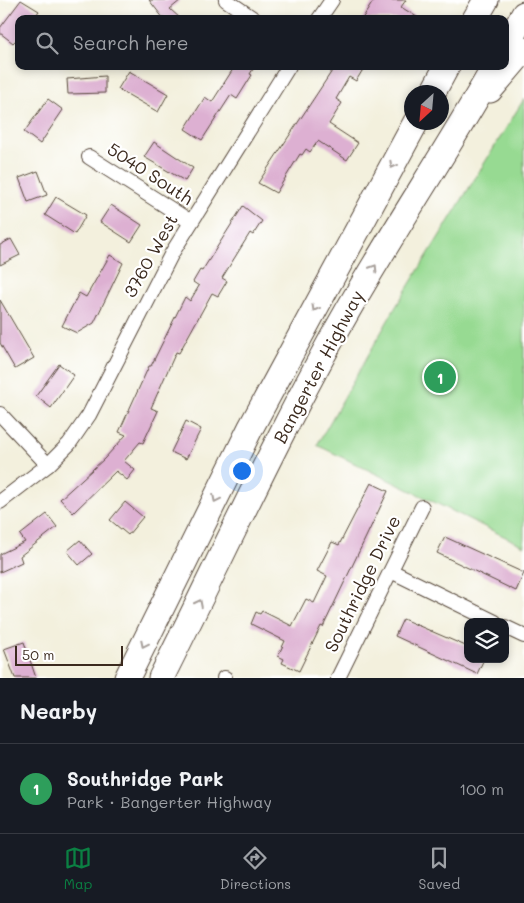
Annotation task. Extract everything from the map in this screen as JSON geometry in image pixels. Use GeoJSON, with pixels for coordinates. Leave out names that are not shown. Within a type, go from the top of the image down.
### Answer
{"type":"FeatureCollection","features":[{"type":"Feature","properties":{"kind":"highway"},"geometry":{"type":"LineString","coordinates":[[477,15],[486,0]]}},
{"type":"Feature","properties":{"kind":"highway"},"geometry":{"type":"LineString","coordinates":[[509,41],[524,14]]}},
{"type":"Feature","properties":{"kind":"highway"},"geometry":{"type":"LineString","coordinates":[[509,69],[524,50]]}},
{"type":"Feature","properties":{"kind":"highway"},"geometry":{"type":"LineString","coordinates":[[436,85],[445,70]]}},
{"type":"Feature","properties":{"kind":"highway","name":"Bangerter Highway"},"geometry":{"type":"LineString","coordinates":[[161,678],[285,429],[348,310],[458,132],[493,70]]}},
{"type":"Feature","properties":{"kind":"highway"},"geometry":{"type":"LineString","coordinates":[[458,132],[508,70]]}},
{"type":"Feature","properties":{"kind":"highway","name":"Bangerter Highway"},"geometry":{"type":"LineString","coordinates":[[127,678],[250,429],[412,130]]}},
{"type":"Feature","properties":{"kind":"street"},"geometry":{"type":"LineString","coordinates":[[226,0],[248,15]]}},
{"type":"Feature","properties":{"kind":"street"},"geometry":{"type":"LineString","coordinates":[[323,15],[332,0]]}},
{"type":"Feature","properties":{"kind":"street","name":"3760 West"},"geometry":{"type":"LineString","coordinates":[[0,502],[48,465],[69,444],[89,416],[172,253],[286,70]]}},
{"type":"Feature","properties":{"kind":"street","name":"5040 South"},"geometry":{"type":"LineString","coordinates":[[89,157],[191,222]]}},
{"type":"Feature","properties":{"kind":"street"},"geometry":{"type":"LineString","coordinates":[[0,414],[48,465]]}},
{"type":"Feature","properties":{"kind":"street","name":"Southridge Drive"},"geometry":{"type":"LineString","coordinates":[[338,678],[422,507]]}},
{"type":"Feature","properties":{"kind":"street"},"geometry":{"type":"LineString","coordinates":[[391,571],[487,618]]}},
{"type":"Feature","properties":{"kind":"street"},"geometry":{"type":"LineString","coordinates":[[509,629],[524,636]]}},
{"type":"Feature","properties":{"kind":"green space"},"geometry":{"type":"Polygon","coordinates":[[[524,99],[524,546],[317,445],[395,308],[524,99]]]}},
{"type":"Feature","properties":{"kind":"building"},"geometry":{"type":"Polygon","coordinates":[[[21,0],[39,11],[36,15],[15,15],[15,41],[13,43],[0,33],[0,28],[21,0]]]}},
{"type":"Feature","properties":{"kind":"building"},"geometry":{"type":"Polygon","coordinates":[[[149,0],[181,0],[170,9],[177,15],[161,15],[149,0]]]}},
{"type":"Feature","properties":{"kind":"building"},"geometry":{"type":"Polygon","coordinates":[[[374,0],[406,0],[401,7],[414,15],[365,15],[374,0]]]}},
{"type":"Feature","properties":{"kind":"building"},"geometry":{"type":"Polygon","coordinates":[[[232,70],[252,70],[250,74],[252,75],[237,99],[231,95],[202,140],[185,129],[205,97],[212,102],[232,70]]]}},
{"type":"Feature","properties":{"kind":"building"},"geometry":{"type":"Polygon","coordinates":[[[333,70],[363,70],[356,81],[349,77],[336,99],[342,103],[329,124],[358,143],[347,160],[318,141],[310,152],[306,149],[302,155],[300,154],[276,193],[258,183],[333,70]]]}},
{"type":"Feature","properties":{"kind":"building"},"geometry":{"type":"Polygon","coordinates":[[[129,71],[168,94],[158,112],[118,89],[129,71]]]}},
{"type":"Feature","properties":{"kind":"building"},"geometry":{"type":"Polygon","coordinates":[[[105,76],[105,93],[68,94],[67,79],[105,76]]]}},
{"type":"Feature","properties":{"kind":"building"},"geometry":{"type":"Polygon","coordinates":[[[48,99],[63,110],[40,144],[24,132],[48,99]]]}},
{"type":"Feature","properties":{"kind":"building"},"geometry":{"type":"Polygon","coordinates":[[[154,142],[193,168],[185,181],[144,157],[154,142]]]}},
{"type":"Feature","properties":{"kind":"building"},"geometry":{"type":"Polygon","coordinates":[[[38,171],[47,195],[28,202],[19,178],[38,171]]]}},
{"type":"Feature","properties":{"kind":"building"},"geometry":{"type":"Polygon","coordinates":[[[56,197],[86,215],[75,234],[45,215],[56,197]]]}},
{"type":"Feature","properties":{"kind":"building"},"geometry":{"type":"Polygon","coordinates":[[[111,205],[142,225],[131,242],[100,222],[111,205]]]}},
{"type":"Feature","properties":{"kind":"building"},"geometry":{"type":"Polygon","coordinates":[[[243,206],[262,221],[253,235],[250,233],[222,278],[227,281],[218,296],[212,293],[179,353],[176,352],[151,408],[158,411],[143,443],[140,442],[124,461],[135,470],[127,480],[116,471],[73,513],[60,499],[104,459],[126,435],[119,432],[149,366],[151,366],[185,297],[190,301],[199,286],[193,282],[200,270],[202,271],[243,206]]]}},
{"type":"Feature","properties":{"kind":"building"},"geometry":{"type":"Polygon","coordinates":[[[11,239],[20,255],[0,265],[0,245],[11,239]]]}},
{"type":"Feature","properties":{"kind":"building"},"geometry":{"type":"Polygon","coordinates":[[[110,255],[123,263],[94,323],[77,333],[62,326],[79,293],[86,297],[110,255]]]}},
{"type":"Feature","properties":{"kind":"building"},"geometry":{"type":"Polygon","coordinates":[[[0,300],[34,358],[15,369],[0,343],[0,300]]]}},
{"type":"Feature","properties":{"kind":"building"},"geometry":{"type":"Polygon","coordinates":[[[59,364],[74,375],[51,408],[36,396],[59,364]]]}},
{"type":"Feature","properties":{"kind":"building"},"geometry":{"type":"Polygon","coordinates":[[[186,421],[201,429],[186,459],[171,452],[186,421]]]}},
{"type":"Feature","properties":{"kind":"building"},"geometry":{"type":"Polygon","coordinates":[[[371,483],[388,491],[323,627],[321,626],[299,671],[282,663],[284,659],[278,656],[285,641],[251,624],[256,612],[260,614],[262,611],[292,626],[306,599],[314,603],[327,576],[317,571],[332,542],[339,545],[371,483]]]}},
{"type":"Feature","properties":{"kind":"building"},"geometry":{"type":"Polygon","coordinates":[[[125,502],[143,517],[128,535],[110,520],[125,502]]]}},
{"type":"Feature","properties":{"kind":"building"},"geometry":{"type":"Polygon","coordinates":[[[47,514],[57,527],[20,556],[22,562],[0,572],[0,554],[25,542],[20,535],[47,514]]]}},
{"type":"Feature","properties":{"kind":"building"},"geometry":{"type":"Polygon","coordinates":[[[445,537],[524,573],[516,591],[437,553],[445,537]]]}},
{"type":"Feature","properties":{"kind":"building"},"geometry":{"type":"Polygon","coordinates":[[[80,540],[92,554],[79,565],[67,551],[80,540]]]}},
{"type":"Feature","properties":{"kind":"building"},"geometry":{"type":"Polygon","coordinates":[[[403,619],[464,645],[464,663],[482,663],[477,674],[395,636],[403,619]]]}},
{"type":"Feature","properties":{"kind":"building"},"geometry":{"type":"Polygon","coordinates":[[[24,642],[36,678],[15,678],[4,649],[24,642]]]}},
{"type":"Feature","properties":{"kind":"place","name":"Southridge Park"},"geometry":{"type":"Point","coordinates":[440,377]}}]}
